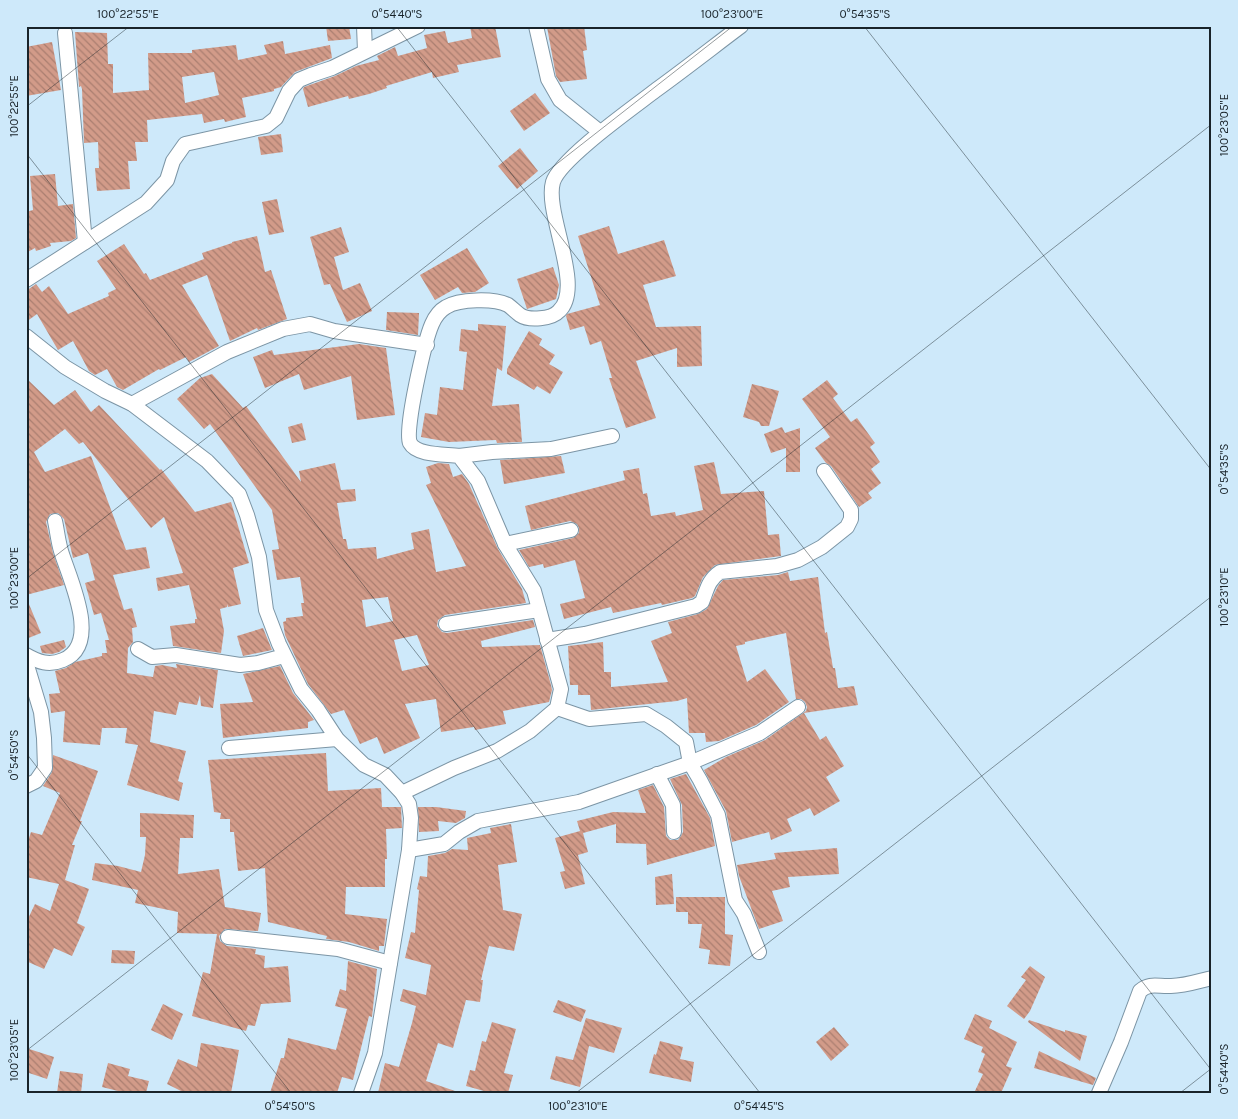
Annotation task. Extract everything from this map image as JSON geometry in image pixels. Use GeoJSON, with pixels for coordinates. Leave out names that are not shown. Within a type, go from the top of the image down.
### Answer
{"type":"FeatureCollection","features":[{"type":"Feature","properties":{"kind":"street"},"geometry":{"type":"LineString","coordinates":[[364,26],[365,51]]}},
{"type":"Feature","properties":{"kind":"street"},"geometry":{"type":"LineString","coordinates":[[26,280],[146,204],[166,180],[173,161],[185,144],[266,126],[276,118],[290,91],[299,80],[332,68],[418,26]]}},
{"type":"Feature","properties":{"kind":"street"},"geometry":{"type":"LineString","coordinates":[[536,26],[548,79],[560,100],[600,132]]}},
{"type":"Feature","properties":{"kind":"street"},"geometry":{"type":"LineString","coordinates":[[612,436],[552,449],[492,452],[459,456],[419,451],[411,443],[408,433],[431,325],[438,313],[447,306],[460,302],[494,301],[509,306],[522,317],[544,317],[558,312],[565,304],[567,292],[562,242],[552,202],[553,182],[559,170],[600,132],[741,26]]}},
{"type":"Feature","properties":{"kind":"street"},"geometry":{"type":"LineString","coordinates":[[65,33],[85,242]]}},
{"type":"Feature","properties":{"kind":"street"},"geometry":{"type":"LineString","coordinates":[[132,404],[226,352],[283,329],[310,324],[334,331],[426,345]]}},
{"type":"Feature","properties":{"kind":"street"},"geometry":{"type":"LineString","coordinates":[[26,336],[65,367],[105,392],[132,404],[206,461],[239,494],[259,557],[266,610],[284,656],[301,688],[337,739],[364,765],[385,775],[402,793],[408,804],[411,818],[409,850],[375,1053],[361,1093]]}},
{"type":"Feature","properties":{"kind":"street"},"geometry":{"type":"LineString","coordinates":[[402,793],[454,768],[497,751],[530,731],[557,708],[561,689],[534,591],[505,544],[478,481],[459,456]]}},
{"type":"Feature","properties":{"kind":"street"},"geometry":{"type":"LineString","coordinates":[[547,640],[585,634],[696,606],[702,602],[707,586],[713,577],[720,572],[777,566],[798,560],[822,547],[847,526],[851,519],[851,510],[824,471]]}},
{"type":"Feature","properties":{"kind":"street"},"geometry":{"type":"LineString","coordinates":[[26,655],[37,661],[52,664],[65,659],[75,652],[81,640],[80,610],[60,549],[55,520]]}},
{"type":"Feature","properties":{"kind":"street"},"geometry":{"type":"LineString","coordinates":[[505,544],[570,530]]}},
{"type":"Feature","properties":{"kind":"street"},"geometry":{"type":"LineString","coordinates":[[446,624],[539,610]]}},
{"type":"Feature","properties":{"kind":"street"},"geometry":{"type":"LineString","coordinates":[[138,649],[152,657],[176,655],[240,665],[258,663],[284,656]]}},
{"type":"Feature","properties":{"kind":"street"},"geometry":{"type":"LineString","coordinates":[[26,662],[41,712],[45,768],[36,781],[26,786]]}},
{"type":"Feature","properties":{"kind":"street"},"geometry":{"type":"LineString","coordinates":[[409,850],[444,844],[459,832],[478,821],[578,802],[690,763],[760,733],[798,707]]}},
{"type":"Feature","properties":{"kind":"street"},"geometry":{"type":"LineString","coordinates":[[557,708],[589,719],[646,714],[666,726],[686,742],[690,763],[718,815],[736,900],[744,914],[759,952]]}},
{"type":"Feature","properties":{"kind":"street"},"geometry":{"type":"LineString","coordinates":[[229,748],[337,739]]}},
{"type":"Feature","properties":{"kind":"street"},"geometry":{"type":"LineString","coordinates":[[658,774],[673,805],[674,832]]}},
{"type":"Feature","properties":{"kind":"street"},"geometry":{"type":"LineString","coordinates":[[228,937],[338,949],[390,963]]}},
{"type":"Feature","properties":{"kind":"street"},"geometry":{"type":"LineString","coordinates":[[1099,1093],[1140,991],[1145,986],[1170,986],[1212,978]]}},
{"type":"Feature","properties":{"kind":"building"},"geometry":{"type":"Polygon","coordinates":[[[326,26],[349,26],[351,39],[328,41],[326,26]]]}},
{"type":"Feature","properties":{"kind":"building"},"geometry":{"type":"Polygon","coordinates":[[[470,26],[495,26],[501,57],[457,65],[459,72],[433,78],[432,72],[386,86],[387,88],[369,94],[349,99],[348,96],[308,107],[304,87],[356,66],[379,60],[377,56],[395,47],[398,56],[427,48],[424,35],[445,31],[448,43],[472,38],[470,26]]]}},
{"type":"Feature","properties":{"kind":"building"},"geometry":{"type":"Polygon","coordinates":[[[584,26],[587,50],[583,51],[587,79],[560,82],[556,76],[547,27],[584,26]]]}},
{"type":"Feature","properties":{"kind":"building"},"geometry":{"type":"Polygon","coordinates":[[[75,32],[107,33],[108,64],[113,64],[113,93],[149,90],[148,53],[192,53],[192,50],[236,45],[238,60],[267,54],[264,45],[283,41],[285,54],[330,45],[332,58],[295,72],[281,87],[274,89],[274,91],[242,98],[246,117],[225,122],[224,119],[204,123],[202,114],[147,120],[148,142],[135,142],[137,161],[128,161],[130,189],[97,191],[95,168],[99,168],[98,142],[84,143],[82,89],[81,86],[79,87],[75,32]],[[214,72],[182,77],[185,103],[219,95],[214,72]]]}},
{"type":"Feature","properties":{"kind":"building"},"geometry":{"type":"Polygon","coordinates":[[[52,42],[61,90],[26,96],[26,47],[52,42]]]}},
{"type":"Feature","properties":{"kind":"building"},"geometry":{"type":"Polygon","coordinates":[[[535,93],[550,113],[524,131],[510,111],[535,93]]]}},
{"type":"Feature","properties":{"kind":"building"},"geometry":{"type":"Polygon","coordinates":[[[281,134],[283,152],[261,155],[258,137],[281,134]]]}},
{"type":"Feature","properties":{"kind":"building"},"geometry":{"type":"Polygon","coordinates":[[[520,148],[538,171],[517,189],[498,166],[520,148]]]}},
{"type":"Feature","properties":{"kind":"building"},"geometry":{"type":"Polygon","coordinates":[[[55,174],[58,206],[73,204],[76,238],[71,241],[50,243],[51,246],[36,251],[35,248],[26,253],[26,212],[33,210],[30,176],[55,174]]]}},
{"type":"Feature","properties":{"kind":"building"},"geometry":{"type":"Polygon","coordinates":[[[277,199],[284,232],[269,235],[262,202],[277,199]]]}},
{"type":"Feature","properties":{"kind":"building"},"geometry":{"type":"Polygon","coordinates":[[[609,226],[618,254],[664,240],[676,276],[643,285],[656,327],[701,326],[702,366],[677,367],[677,348],[636,361],[656,418],[626,428],[609,378],[612,378],[601,341],[590,345],[584,326],[570,330],[566,316],[567,314],[600,305],[578,236],[609,226]]]}},
{"type":"Feature","properties":{"kind":"building"},"geometry":{"type":"Polygon","coordinates":[[[341,227],[349,252],[334,257],[343,290],[360,283],[372,311],[347,322],[330,284],[324,285],[310,237],[341,227]]]}},
{"type":"Feature","properties":{"kind":"building"},"geometry":{"type":"Polygon","coordinates":[[[257,236],[265,272],[271,270],[287,319],[258,330],[257,328],[230,341],[207,275],[182,285],[219,346],[189,362],[186,357],[159,369],[123,390],[117,387],[107,369],[95,375],[89,371],[73,341],[58,350],[37,314],[26,322],[26,291],[36,284],[42,292],[49,286],[68,314],[109,296],[108,293],[116,289],[97,261],[124,244],[150,280],[204,259],[202,253],[232,242],[257,236]]]}},
{"type":"Feature","properties":{"kind":"building"},"geometry":{"type":"Polygon","coordinates":[[[467,248],[489,283],[475,292],[462,293],[458,287],[435,300],[420,275],[467,248]]]}},
{"type":"Feature","properties":{"kind":"building"},"geometry":{"type":"Polygon","coordinates":[[[553,267],[559,285],[556,299],[527,309],[517,279],[553,267]]]}},
{"type":"Feature","properties":{"kind":"building"},"geometry":{"type":"Polygon","coordinates":[[[387,312],[419,313],[418,335],[386,330],[387,312]]]}},
{"type":"Feature","properties":{"kind":"building"},"geometry":{"type":"Polygon","coordinates":[[[478,324],[506,326],[502,371],[497,368],[492,406],[519,404],[522,442],[497,443],[496,440],[449,442],[421,437],[425,413],[437,415],[440,387],[463,390],[467,352],[459,351],[461,329],[478,331],[478,324]]]}},
{"type":"Feature","properties":{"kind":"building"},"geometry":{"type":"Polygon","coordinates":[[[529,331],[542,339],[539,345],[555,355],[549,364],[563,372],[550,394],[537,386],[534,390],[507,374],[507,369],[529,331]]]}},
{"type":"Feature","properties":{"kind":"building"},"geometry":{"type":"Polygon","coordinates":[[[359,344],[386,348],[395,415],[357,420],[351,376],[304,390],[299,374],[265,388],[253,357],[272,350],[274,355],[359,344]]]}},
{"type":"Feature","properties":{"kind":"building"},"geometry":{"type":"Polygon","coordinates":[[[212,374],[243,408],[246,406],[301,482],[299,471],[335,463],[341,490],[355,489],[356,501],[337,503],[343,539],[346,539],[348,549],[376,547],[377,559],[414,549],[411,533],[429,529],[436,572],[466,566],[426,485],[431,483],[426,467],[438,463],[449,464],[453,477],[462,474],[469,484],[498,549],[522,589],[526,603],[445,615],[438,620],[437,626],[442,632],[447,633],[533,620],[535,627],[481,641],[482,647],[540,645],[552,690],[549,702],[503,711],[506,724],[475,730],[474,727],[441,732],[436,699],[405,704],[420,738],[384,754],[377,737],[360,744],[344,710],[331,714],[308,684],[285,635],[283,622],[286,621],[286,618],[303,616],[301,603],[304,603],[300,577],[277,580],[272,550],[279,549],[272,510],[210,424],[204,429],[177,399],[200,378],[212,374]],[[388,597],[362,600],[366,627],[393,621],[388,597]],[[417,635],[394,640],[402,671],[429,665],[417,635]]]}},
{"type":"Feature","properties":{"kind":"building"},"geometry":{"type":"Polygon","coordinates":[[[26,378],[54,405],[75,390],[91,412],[99,405],[161,469],[195,512],[231,502],[249,563],[233,568],[241,604],[228,607],[228,604],[227,607],[220,609],[224,631],[221,653],[173,646],[170,626],[195,623],[195,619],[197,619],[189,585],[158,591],[156,578],[183,573],[164,517],[151,528],[83,442],[79,444],[65,429],[34,452],[45,472],[91,456],[126,550],[146,547],[150,568],[113,575],[124,610],[132,608],[137,627],[132,628],[133,642],[128,648],[127,673],[153,677],[155,666],[162,665],[177,668],[176,664],[218,670],[213,708],[201,706],[200,695],[197,705],[179,702],[176,715],[154,711],[150,742],[186,751],[178,781],[183,783],[179,801],[127,785],[138,745],[125,743],[127,728],[102,728],[100,745],[63,742],[65,711],[51,713],[49,694],[60,693],[55,671],[66,668],[75,662],[102,656],[102,653],[107,653],[105,640],[109,640],[101,613],[94,615],[85,583],[95,580],[88,553],[73,558],[64,519],[58,513],[50,514],[46,522],[53,553],[64,585],[26,595],[26,378]]]}},
{"type":"Feature","properties":{"kind":"building"},"geometry":{"type":"Polygon","coordinates":[[[827,380],[838,394],[833,398],[851,422],[857,418],[875,443],[870,447],[880,462],[871,469],[881,483],[868,493],[872,498],[859,507],[831,466],[826,463],[815,448],[830,437],[802,399],[827,380]]]}},
{"type":"Feature","properties":{"kind":"building"},"geometry":{"type":"Polygon","coordinates":[[[752,384],[779,391],[769,426],[761,426],[759,422],[743,417],[752,384]]]}},
{"type":"Feature","properties":{"kind":"building"},"geometry":{"type":"Polygon","coordinates":[[[302,423],[306,440],[292,443],[288,427],[302,423]]]}},
{"type":"Feature","properties":{"kind":"building"},"geometry":{"type":"Polygon","coordinates":[[[782,427],[785,433],[800,428],[800,472],[786,472],[786,448],[771,453],[764,434],[782,427]]]}},
{"type":"Feature","properties":{"kind":"building"},"geometry":{"type":"Polygon","coordinates":[[[561,456],[565,473],[504,484],[500,460],[561,456]]]}},
{"type":"Feature","properties":{"kind":"building"},"geometry":{"type":"Polygon","coordinates":[[[714,462],[721,494],[764,491],[768,535],[779,534],[781,556],[715,565],[703,577],[695,596],[692,598],[613,613],[611,607],[564,619],[560,604],[585,598],[575,560],[544,568],[543,564],[529,567],[519,550],[573,538],[579,533],[579,528],[577,524],[570,521],[531,530],[525,506],[625,480],[623,471],[639,468],[643,494],[647,493],[651,516],[675,512],[676,516],[703,510],[694,466],[714,462]]]}},
{"type":"Feature","properties":{"kind":"building"},"geometry":{"type":"Polygon","coordinates":[[[788,572],[790,581],[818,577],[825,633],[827,632],[838,688],[854,686],[858,705],[804,713],[820,740],[826,736],[844,766],[826,777],[840,801],[814,816],[810,808],[787,819],[792,831],[771,840],[769,832],[732,842],[726,811],[704,770],[726,757],[765,740],[806,711],[805,702],[801,699],[796,699],[786,633],[745,642],[745,644],[736,646],[747,682],[765,669],[789,702],[756,725],[719,741],[706,742],[705,733],[689,733],[687,698],[677,701],[591,710],[590,695],[578,695],[578,685],[570,685],[568,646],[603,642],[604,672],[611,672],[611,687],[668,682],[651,641],[672,633],[668,622],[698,614],[707,609],[723,580],[778,575],[788,572]]]}},
{"type":"Feature","properties":{"kind":"building"},"geometry":{"type":"Polygon","coordinates":[[[26,597],[41,633],[26,639],[26,597]]]}},
{"type":"Feature","properties":{"kind":"building"},"geometry":{"type":"Polygon","coordinates":[[[263,628],[272,650],[243,656],[237,636],[263,628]]]}},
{"type":"Feature","properties":{"kind":"building"},"geometry":{"type":"Polygon","coordinates":[[[64,640],[66,647],[59,652],[52,654],[42,653],[40,646],[64,640]]]}},
{"type":"Feature","properties":{"kind":"building"},"geometry":{"type":"Polygon","coordinates":[[[280,666],[293,693],[314,720],[308,722],[308,728],[223,738],[220,704],[253,702],[243,674],[280,666]]]}},
{"type":"Feature","properties":{"kind":"building"},"geometry":{"type":"Polygon","coordinates":[[[326,753],[328,791],[381,788],[382,807],[401,807],[402,828],[386,829],[387,859],[385,859],[385,887],[346,887],[345,914],[387,919],[384,946],[379,946],[379,951],[349,942],[326,939],[327,936],[268,922],[265,868],[238,871],[234,832],[230,832],[230,819],[220,819],[221,813],[214,812],[208,760],[326,753]]]}},
{"type":"Feature","properties":{"kind":"building"},"geometry":{"type":"Polygon","coordinates":[[[53,755],[98,771],[72,845],[75,845],[65,880],[89,889],[77,923],[85,927],[72,956],[54,948],[44,969],[26,961],[26,923],[35,904],[50,911],[59,884],[26,877],[26,847],[31,832],[42,835],[60,793],[43,786],[52,772],[53,755]]]}},
{"type":"Feature","properties":{"kind":"building"},"geometry":{"type":"Polygon","coordinates":[[[686,774],[710,818],[715,846],[647,865],[646,844],[616,843],[616,824],[583,833],[588,852],[578,855],[585,884],[565,889],[560,872],[565,871],[555,838],[580,831],[577,821],[613,812],[646,813],[638,790],[653,785],[664,807],[666,836],[670,840],[678,840],[683,832],[682,805],[670,779],[686,774]]]}},
{"type":"Feature","properties":{"kind":"building"},"geometry":{"type":"Polygon","coordinates":[[[418,807],[466,811],[465,818],[456,823],[438,821],[439,831],[419,832],[418,807]]]}},
{"type":"Feature","properties":{"kind":"building"},"geometry":{"type":"Polygon","coordinates":[[[140,813],[194,815],[193,838],[180,838],[178,874],[219,869],[225,907],[261,913],[258,931],[225,929],[219,936],[220,941],[227,946],[256,949],[255,954],[265,956],[264,968],[288,966],[291,1002],[261,1004],[255,1026],[248,1025],[246,1031],[192,1016],[203,972],[210,974],[217,934],[177,933],[178,912],[135,903],[138,890],[92,880],[95,863],[141,872],[145,855],[146,837],[140,837],[140,813]]]}},
{"type":"Feature","properties":{"kind":"building"},"geometry":{"type":"Polygon","coordinates":[[[511,824],[517,862],[498,865],[503,910],[522,914],[514,951],[489,946],[481,980],[483,980],[480,1002],[466,1000],[453,1048],[438,1043],[426,1081],[455,1091],[455,1093],[378,1093],[385,1063],[399,1067],[412,1023],[416,1006],[400,1001],[403,989],[426,995],[431,965],[405,958],[411,932],[415,933],[419,890],[417,889],[420,876],[427,877],[428,856],[445,853],[452,849],[468,850],[467,838],[491,833],[490,828],[511,824]]]}},
{"type":"Feature","properties":{"kind":"building"},"geometry":{"type":"Polygon","coordinates":[[[837,848],[839,874],[788,877],[790,887],[772,891],[783,921],[759,929],[739,876],[737,865],[776,859],[774,853],[837,848]]]}},
{"type":"Feature","properties":{"kind":"building"},"geometry":{"type":"Polygon","coordinates":[[[672,874],[674,904],[656,905],[655,877],[672,874]]]}},
{"type":"Feature","properties":{"kind":"building"},"geometry":{"type":"Polygon","coordinates":[[[676,897],[725,897],[725,934],[733,935],[730,966],[708,964],[710,950],[699,948],[702,924],[688,924],[688,912],[676,912],[676,897]]]}},
{"type":"Feature","properties":{"kind":"building"},"geometry":{"type":"Polygon","coordinates":[[[112,950],[135,951],[134,964],[111,963],[112,950]]]}},
{"type":"Feature","properties":{"kind":"building"},"geometry":{"type":"Polygon","coordinates":[[[348,961],[377,969],[372,1017],[369,1016],[353,1080],[342,1077],[337,1093],[270,1093],[281,1058],[284,1058],[288,1038],[336,1050],[347,1009],[335,1006],[340,989],[346,991],[348,961]]]}},
{"type":"Feature","properties":{"kind":"building"},"geometry":{"type":"Polygon","coordinates":[[[1030,966],[1045,977],[1030,1011],[1024,1019],[1007,1006],[1026,980],[1021,977],[1030,966]]]}},
{"type":"Feature","properties":{"kind":"building"},"geometry":{"type":"Polygon","coordinates":[[[558,1000],[586,1010],[581,1022],[553,1012],[558,1000]]]}},
{"type":"Feature","properties":{"kind":"building"},"geometry":{"type":"Polygon","coordinates":[[[163,1004],[183,1014],[172,1040],[151,1030],[163,1004]]]}},
{"type":"Feature","properties":{"kind":"building"},"geometry":{"type":"Polygon","coordinates":[[[975,1014],[992,1021],[989,1028],[1017,1042],[1006,1066],[1012,1068],[1001,1093],[974,1093],[983,1074],[978,1072],[985,1054],[981,1052],[983,1047],[964,1039],[975,1014]]]}},
{"type":"Feature","properties":{"kind":"building"},"geometry":{"type":"Polygon","coordinates":[[[586,1018],[622,1028],[614,1053],[589,1046],[580,1087],[550,1079],[556,1056],[573,1060],[586,1018]]]}},
{"type":"Feature","properties":{"kind":"building"},"geometry":{"type":"Polygon","coordinates":[[[1029,1020],[1065,1032],[1065,1030],[1087,1036],[1080,1061],[1028,1022],[1029,1020]]]}},
{"type":"Feature","properties":{"kind":"building"},"geometry":{"type":"Polygon","coordinates":[[[492,1022],[516,1029],[504,1073],[513,1075],[508,1093],[483,1093],[484,1091],[466,1086],[470,1070],[475,1071],[482,1041],[486,1042],[492,1022]]]}},
{"type":"Feature","properties":{"kind":"building"},"geometry":{"type":"Polygon","coordinates":[[[834,1027],[849,1045],[831,1061],[816,1042],[834,1027]]]}},
{"type":"Feature","properties":{"kind":"building"},"geometry":{"type":"Polygon","coordinates":[[[660,1041],[683,1047],[680,1059],[694,1062],[691,1082],[649,1073],[660,1041]]]}},
{"type":"Feature","properties":{"kind":"building"},"geometry":{"type":"Polygon","coordinates":[[[201,1043],[239,1050],[231,1093],[185,1093],[167,1084],[178,1059],[197,1067],[201,1043]]]}},
{"type":"Feature","properties":{"kind":"building"},"geometry":{"type":"Polygon","coordinates":[[[26,1048],[54,1057],[47,1079],[26,1072],[26,1048]]]}},
{"type":"Feature","properties":{"kind":"building"},"geometry":{"type":"Polygon","coordinates":[[[1039,1051],[1096,1078],[1093,1085],[1034,1068],[1039,1051]]]}},
{"type":"Feature","properties":{"kind":"building"},"geometry":{"type":"Polygon","coordinates":[[[108,1063],[130,1069],[128,1076],[149,1081],[146,1093],[126,1093],[102,1087],[108,1063]]]}},
{"type":"Feature","properties":{"kind":"building"},"geometry":{"type":"Polygon","coordinates":[[[60,1071],[83,1074],[81,1093],[57,1093],[60,1071]]]}}]}
